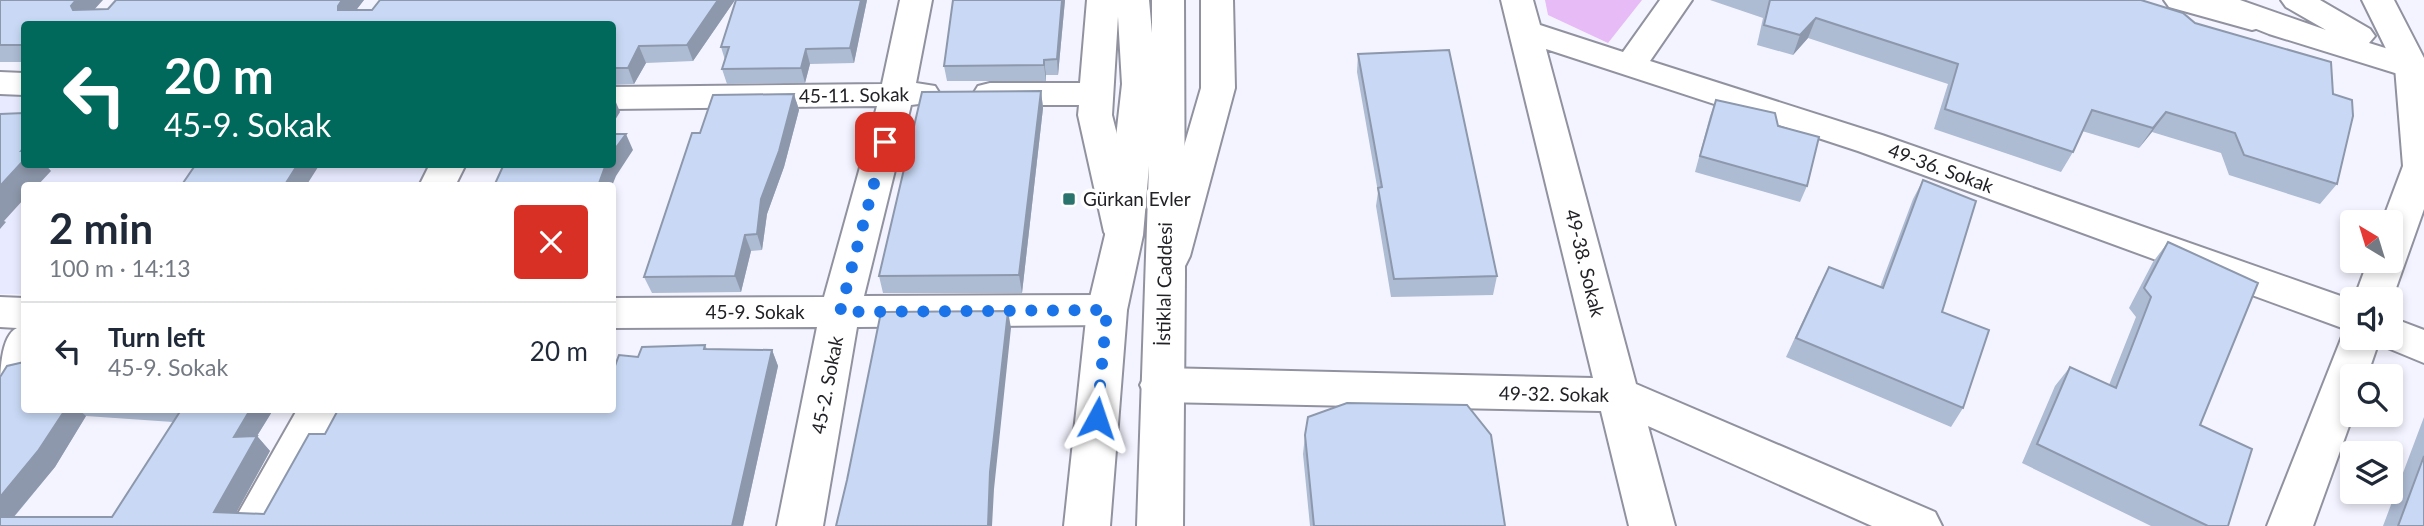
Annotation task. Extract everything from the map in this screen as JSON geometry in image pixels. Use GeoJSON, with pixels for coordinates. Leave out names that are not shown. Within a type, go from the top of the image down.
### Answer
{"type":"FeatureCollection","features":[{"type":"Feature","properties":{"kind":"street","name":"45-2. Sokak"},"geometry":{"type":"LineString","coordinates":[[800,526],[840,312],[897,94],[916,0]]}},
{"type":"Feature","properties":{"kind":"street"},"geometry":{"type":"LineString","coordinates":[[1103,0],[1095,115],[1124,235]]}},
{"type":"Feature","properties":{"kind":"street","name":"İstiklal Caddesi"},"geometry":{"type":"LineString","coordinates":[[1087,526],[1107,310],[1124,235],[1139,84],[1133,0]]}},
{"type":"Feature","properties":{"kind":"street","name":"İstiklal Caddesi"},"geometry":{"type":"LineString","coordinates":[[1160,526],[1161,386],[1166,275],[1168,0]]}},
{"type":"Feature","properties":{"kind":"street"},"geometry":{"type":"LineString","coordinates":[[1166,275],[1218,88],[1217,0]]}},
{"type":"Feature","properties":{"kind":"street"},"geometry":{"type":"LineString","coordinates":[[1630,64],[1676,0]]}},
{"type":"Feature","properties":{"kind":"street"},"geometry":{"type":"LineString","coordinates":[[2180,0],[2418,69]]}},
{"type":"Feature","properties":{"kind":"street"},"geometry":{"type":"LineString","coordinates":[[2212,0],[2280,27]]}},
{"type":"Feature","properties":{"kind":"street"},"geometry":{"type":"LineString","coordinates":[[2297,0],[2418,69]]}},
{"type":"Feature","properties":{"kind":"street"},"geometry":{"type":"LineString","coordinates":[[2378,0],[2418,69],[2422,166],[2403,217]]}},
{"type":"Feature","properties":{"kind":"street","name":"49-36. Sokak"},"geometry":{"type":"LineString","coordinates":[[1522,16],[1630,64],[1870,143],[2340,312]]}},
{"type":"Feature","properties":{"kind":"street","name":"49-38. Sokak"},"geometry":{"type":"LineString","coordinates":[[1522,16],[1652,526]]}},
{"type":"Feature","properties":{"kind":"street"},"geometry":{"type":"LineString","coordinates":[[0,83],[21,84]]}},
{"type":"Feature","properties":{"kind":"street","name":"45-11. Sokak"},"geometry":{"type":"LineString","coordinates":[[616,97],[1096,94]]}},
{"type":"Feature","properties":{"kind":"street","name":"45-9. Sokak"},"geometry":{"type":"LineString","coordinates":[[616,313],[1107,310]]}},
{"type":"Feature","properties":{"kind":"street"},"geometry":{"type":"LineString","coordinates":[[0,312],[21,313]]}},
{"type":"Feature","properties":{"kind":"street"},"geometry":{"type":"LineString","coordinates":[[2403,338],[2424,347]]}},
{"type":"Feature","properties":{"kind":"street"},"geometry":{"type":"LineString","coordinates":[[0,379],[21,346]]}},
{"type":"Feature","properties":{"kind":"street"},"geometry":{"type":"LineString","coordinates":[[2290,526],[2356,350]]}},
{"type":"Feature","properties":{"kind":"street","name":"49-32. Sokak"},"geometry":{"type":"LineString","coordinates":[[1161,386],[1619,395],[1919,526]]}},
{"type":"Feature","properties":{"kind":"street"},"geometry":{"type":"LineString","coordinates":[[254,526],[317,413]]}},
{"type":"Feature","properties":{"kind":"shaded area"},"geometry":{"type":"Polygon","coordinates":[[[1545,0],[1642,0],[1608,43],[1548,15],[1545,0]]]}},
{"type":"Feature","properties":{"kind":"shaded area"},"geometry":{"type":"Polygon","coordinates":[[[0,94],[21,95],[21,168],[427,168],[419,182],[21,182],[21,294],[0,294],[0,94]]]}},
{"type":"Feature","properties":{"kind":"building"},"geometry":{"type":"Polygon","coordinates":[[[0,0],[76,0],[71,6],[73,10],[108,9],[116,0],[342,0],[338,10],[372,10],[380,0],[718,0],[687,45],[639,46],[628,68],[616,68],[616,21],[21,21],[21,45],[0,45],[0,0]]]}},
{"type":"Feature","properties":{"kind":"building"},"geometry":{"type":"Polygon","coordinates":[[[736,0],[861,0],[850,48],[806,49],[801,68],[722,69],[729,47],[721,47],[736,0]]]}},
{"type":"Feature","properties":{"kind":"building"},"geometry":{"type":"Polygon","coordinates":[[[953,0],[1062,0],[1057,59],[1044,60],[1044,65],[944,66],[953,0]]]}},
{"type":"Feature","properties":{"kind":"building"},"geometry":{"type":"Polygon","coordinates":[[[1770,0],[2141,0],[2183,13],[2195,23],[2331,62],[2333,94],[2352,100],[2353,116],[2337,184],[2244,155],[2235,133],[2166,112],[2153,128],[2092,110],[2073,152],[1945,109],[1958,64],[1816,18],[1800,35],[1764,25],[1770,0]]]}},
{"type":"Feature","properties":{"kind":"building"},"geometry":{"type":"Polygon","coordinates":[[[1449,50],[1497,276],[1394,279],[1378,188],[1382,187],[1358,54],[1449,50]]]}},
{"type":"Feature","properties":{"kind":"building"},"geometry":{"type":"Polygon","coordinates":[[[1041,91],[1019,275],[879,276],[922,92],[1041,91]]]}},
{"type":"Feature","properties":{"kind":"building"},"geometry":{"type":"Polygon","coordinates":[[[794,94],[779,151],[761,199],[757,234],[745,235],[735,276],[644,277],[692,133],[700,133],[713,95],[794,94]]]}},
{"type":"Feature","properties":{"kind":"building"},"geometry":{"type":"Polygon","coordinates":[[[1716,100],[1775,113],[1778,126],[1819,137],[1807,186],[1700,156],[1716,100]]]}},
{"type":"Feature","properties":{"kind":"building"},"geometry":{"type":"Polygon","coordinates":[[[21,113],[21,163],[0,186],[0,114],[21,113]]]}},
{"type":"Feature","properties":{"kind":"building"},"geometry":{"type":"Polygon","coordinates":[[[616,134],[626,134],[616,148],[616,134]]]}},
{"type":"Feature","properties":{"kind":"building"},"geometry":{"type":"Polygon","coordinates":[[[193,168],[295,168],[287,182],[184,182],[193,168]]]}},
{"type":"Feature","properties":{"kind":"building"},"geometry":{"type":"Polygon","coordinates":[[[502,168],[605,168],[599,182],[496,182],[502,168]]]}},
{"type":"Feature","properties":{"kind":"building"},"geometry":{"type":"Polygon","coordinates":[[[1923,180],[1976,201],[1942,312],[1989,330],[1963,408],[1796,338],[1829,267],[1883,288],[1923,180]]]}},
{"type":"Feature","properties":{"kind":"building"},"geometry":{"type":"Polygon","coordinates":[[[2168,242],[2258,283],[2200,425],[2252,449],[2228,526],[2208,526],[2037,444],[2070,367],[2116,388],[2151,297],[2144,288],[2168,242]]]}},
{"type":"Feature","properties":{"kind":"building"},"geometry":{"type":"Polygon","coordinates":[[[1008,311],[990,472],[988,526],[836,526],[881,312],[1008,311]]]}},
{"type":"Feature","properties":{"kind":"building"},"geometry":{"type":"Polygon","coordinates":[[[705,345],[704,349],[772,350],[732,526],[0,526],[0,517],[112,517],[179,413],[248,413],[234,437],[257,436],[214,512],[264,514],[309,434],[325,434],[336,413],[616,413],[616,363],[619,355],[638,357],[642,347],[705,345]]]}},
{"type":"Feature","properties":{"kind":"building"},"geometry":{"type":"Polygon","coordinates":[[[21,363],[21,413],[63,413],[38,451],[0,497],[0,377],[7,366],[21,363]]]}},
{"type":"Feature","properties":{"kind":"building"},"geometry":{"type":"Polygon","coordinates":[[[1347,403],[1467,405],[1491,435],[1505,526],[1314,526],[1305,435],[1308,417],[1347,403]]]}},
{"type":"Feature","properties":{"kind":"building"},"geometry":{"type":"Polygon","coordinates":[[[2424,456],[2424,526],[2398,526],[2424,456]]]}},
{"type":"Feature","properties":{"kind":"place","name":"Gürkan Evler"},"geometry":{"type":"Point","coordinates":[1069,199]}},
{"type":"Feature","properties":{"kind":"route"},"geometry":{"type":"LineString","coordinates":[[885,142],[840,312],[1107,310],[1097,418]]}}]}
